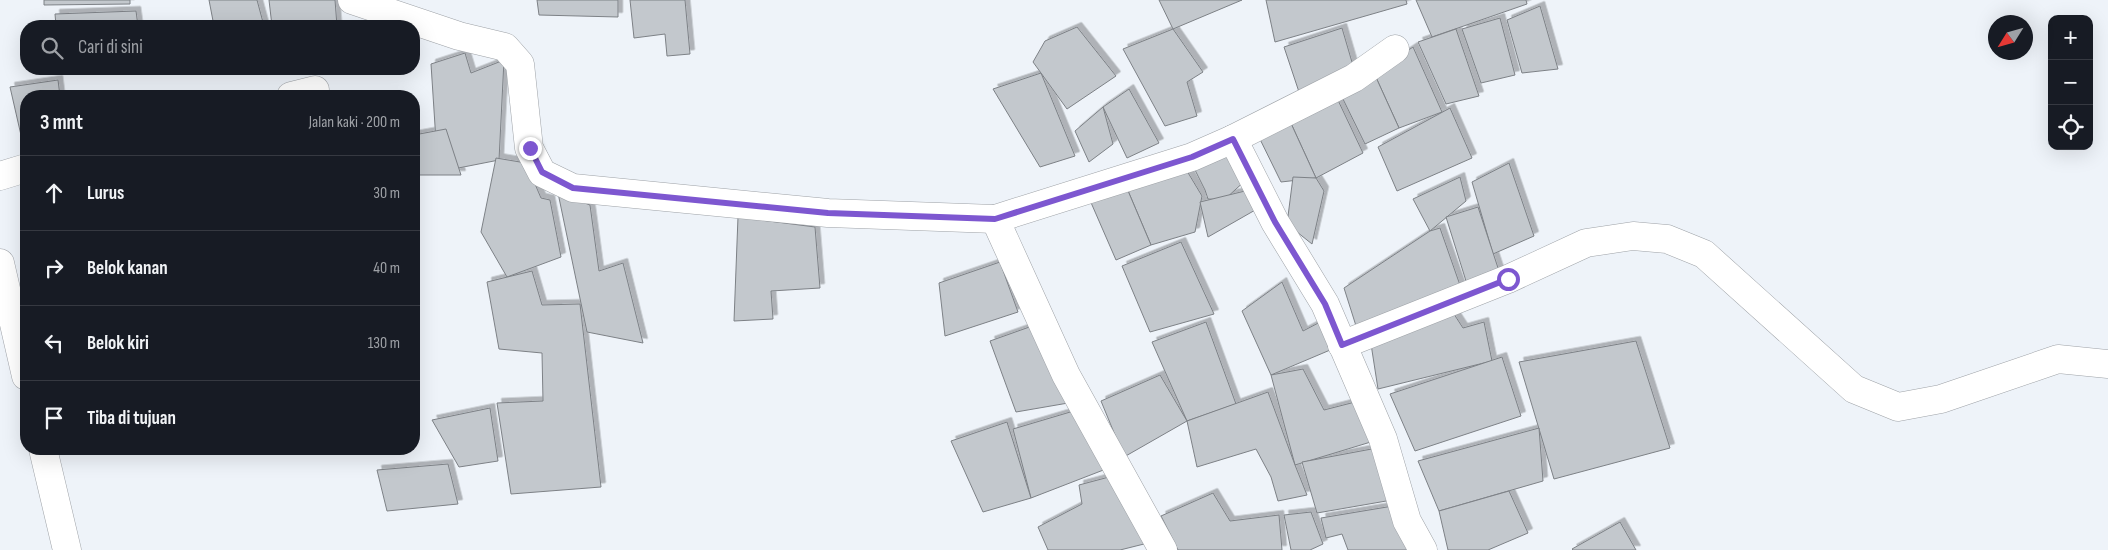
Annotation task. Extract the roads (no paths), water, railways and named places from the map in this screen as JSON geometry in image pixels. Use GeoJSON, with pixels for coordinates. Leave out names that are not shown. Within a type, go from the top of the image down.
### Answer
{"type":"FeatureCollection","features":[{"type":"Feature","properties":{"kind":"street"},"geometry":{"type":"LineString","coordinates":[[352,0],[411,20]]}},
{"type":"Feature","properties":{"kind":"street"},"geometry":{"type":"LineString","coordinates":[[420,23],[459,36],[505,47],[520,64],[530,148],[542,172],[573,188],[828,213],[995,219],[1192,157],[1233,139],[1354,78],[1395,49]]}},
{"type":"Feature","properties":{"kind":"street"},"geometry":{"type":"LineString","coordinates":[[1233,139],[1275,222],[1325,304],[1383,439],[1407,521],[1422,550]]}},
{"type":"Feature","properties":{"kind":"street"},"geometry":{"type":"LineString","coordinates":[[0,176],[20,170]]}},
{"type":"Feature","properties":{"kind":"street"},"geometry":{"type":"LineString","coordinates":[[995,219],[1066,375],[1163,550]]}},
{"type":"Feature","properties":{"kind":"street"},"geometry":{"type":"LineString","coordinates":[[1342,345],[1508,279],[1586,243],[1632,236],[1667,239],[1704,254],[1854,389],[1898,407],[1940,399],[2058,359],[2108,364]]}},
{"type":"Feature","properties":{"kind":"street"},"geometry":{"type":"LineString","coordinates":[[0,263],[20,350]]}},
{"type":"Feature","properties":{"kind":"street"},"geometry":{"type":"LineString","coordinates":[[44,455],[67,550]]}}]}
